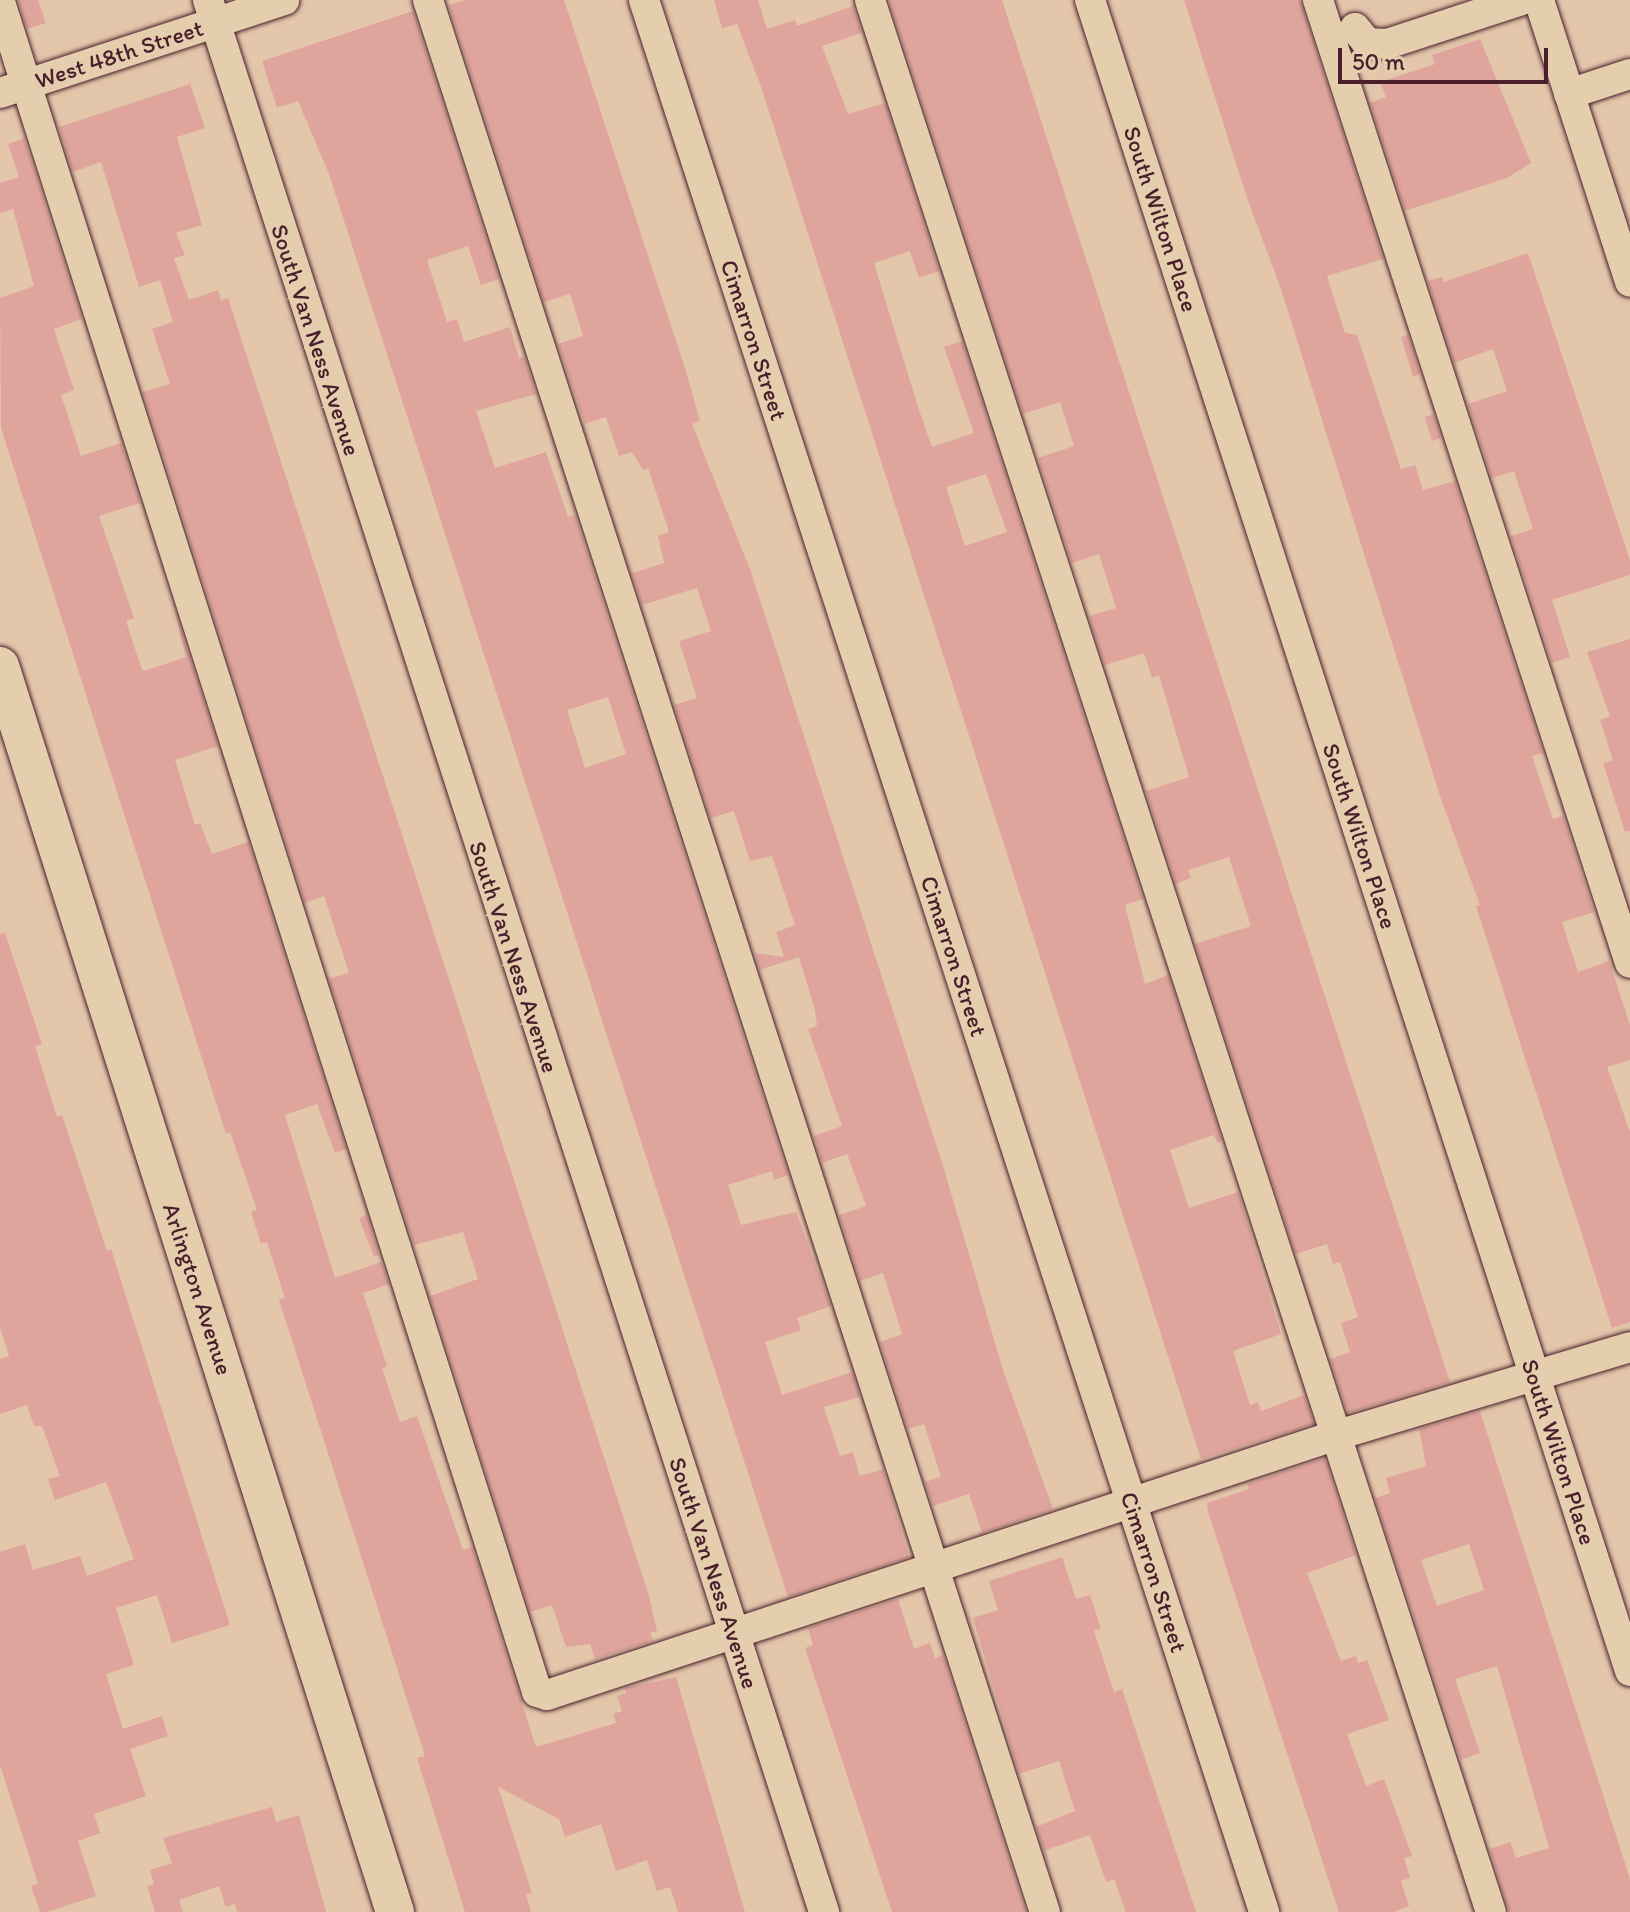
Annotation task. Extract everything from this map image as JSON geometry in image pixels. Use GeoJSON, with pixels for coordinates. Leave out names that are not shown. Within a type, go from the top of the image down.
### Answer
{"type":"FeatureCollection","features":[{"type":"Feature","properties":{"kind":"main road","name":"Arlington Avenue"},"geometry":{"type":"LineString","coordinates":[[0,666],[395,1912]]}},
{"type":"Feature","properties":{"kind":"street","name":"West 48th Street"},"geometry":{"type":"LineString","coordinates":[[13,89],[212,11],[284,0]]}},
{"type":"Feature","properties":{"kind":"street"},"geometry":{"type":"LineString","coordinates":[[428,0],[931,1570],[1045,1912]]}},
{"type":"Feature","properties":{"kind":"street","name":"Cimarron Street"},"geometry":{"type":"LineString","coordinates":[[644,0],[1264,1912]]}},
{"type":"Feature","properties":{"kind":"street"},"geometry":{"type":"LineString","coordinates":[[870,0],[1491,1912]]}},
{"type":"Feature","properties":{"kind":"street","name":"South Wilton Place"},"geometry":{"type":"LineString","coordinates":[[1090,0],[1630,1671]]}},
{"type":"Feature","properties":{"kind":"street"},"geometry":{"type":"LineString","coordinates":[[1318,0],[1630,963]]}},
{"type":"Feature","properties":{"kind":"street"},"geometry":{"type":"LineString","coordinates":[[1355,28],[1367,43],[1387,44],[1522,0]]}},
{"type":"Feature","properties":{"kind":"street"},"geometry":{"type":"LineString","coordinates":[[1539,0],[1630,282]]}},
{"type":"Feature","properties":{"kind":"street"},"geometry":{"type":"LineString","coordinates":[[0,2],[13,89],[534,1688],[547,1695],[1334,1436],[1630,1347]]}},
{"type":"Feature","properties":{"kind":"street","name":"South Van Ness Avenue"},"geometry":{"type":"LineString","coordinates":[[212,11],[824,1912]]}},
{"type":"Feature","properties":{"kind":"street"},"geometry":{"type":"LineString","coordinates":[[1569,94],[1630,74]]}},
{"type":"Feature","properties":{"kind":"building"},"geometry":{"type":"Polygon","coordinates":[[[18,0],[38,0],[46,23],[27,29],[18,0]]]}},
{"type":"Feature","properties":{"kind":"building"},"geometry":{"type":"Polygon","coordinates":[[[465,0],[564,0],[685,368],[700,421],[692,424],[751,572],[944,1169],[1003,1370],[1053,1509],[982,1533],[969,1494],[933,1506],[925,1482],[941,1477],[924,1424],[908,1429],[880,1342],[902,1334],[883,1273],[860,1281],[839,1215],[866,1206],[847,1154],[822,1163],[814,1136],[842,1126],[808,1029],[817,1026],[815,1010],[799,957],[760,970],[755,953],[784,957],[776,932],[795,925],[772,856],[750,861],[734,811],[711,818],[674,705],[697,698],[679,641],[711,631],[697,588],[642,605],[632,573],[664,563],[658,536],[669,532],[648,468],[643,470],[632,452],[619,456],[606,417],[585,424],[558,344],[583,336],[570,294],[544,302],[449,5],[465,0]]]}},
{"type":"Feature","properties":{"kind":"building"},"geometry":{"type":"Polygon","coordinates":[[[714,0],[758,0],[767,29],[795,20],[797,26],[853,6],[862,33],[822,46],[848,114],[885,103],[939,271],[919,278],[910,251],[874,263],[918,407],[932,447],[974,433],[944,347],[962,341],[1143,899],[1125,905],[1145,984],[1168,975],[1222,1141],[1217,1143],[1214,1135],[1170,1150],[1189,1208],[1238,1192],[1281,1334],[1233,1351],[1250,1405],[1258,1402],[1261,1411],[1304,1395],[1314,1424],[1201,1459],[761,87],[737,24],[722,28],[714,0]],[[986,474],[946,487],[965,546],[1007,532],[986,474]]]}},
{"type":"Feature","properties":{"kind":"building"},"geometry":{"type":"Polygon","coordinates":[[[889,0],[1002,0],[1450,1382],[1348,1413],[1330,1359],[1350,1352],[1341,1323],[1358,1317],[1340,1262],[1333,1264],[1327,1244],[1296,1254],[1195,944],[1251,926],[1229,857],[1188,870],[1191,878],[1176,884],[1146,791],[1189,777],[1159,675],[1152,678],[1144,653],[1105,665],[1089,616],[1116,608],[1099,554],[1072,563],[1038,458],[1074,446],[1060,402],[1023,414],[889,0]]]}},
{"type":"Feature","properties":{"kind":"building"},"geometry":{"type":"Polygon","coordinates":[[[1184,0],[1300,0],[1383,259],[1327,276],[1345,333],[1357,335],[1401,469],[1415,465],[1423,490],[1455,481],[1543,753],[1532,756],[1553,819],[1563,816],[1594,912],[1562,922],[1578,972],[1609,961],[1630,1025],[1630,1060],[1607,1067],[1630,1132],[1630,1322],[1612,1328],[1476,906],[1480,905],[1441,799],[1280,286],[1247,198],[1184,0]]]}},
{"type":"Feature","properties":{"kind":"building"},"geometry":{"type":"Polygon","coordinates":[[[413,11],[499,279],[481,285],[468,246],[427,260],[447,322],[457,319],[464,342],[510,327],[519,358],[524,356],[536,394],[476,411],[495,468],[546,452],[568,517],[575,515],[788,1175],[774,1180],[772,1171],[728,1185],[741,1225],[796,1212],[831,1306],[797,1318],[801,1330],[765,1342],[782,1395],[852,1372],[860,1397],[824,1407],[840,1456],[853,1452],[860,1476],[883,1469],[909,1557],[788,1597],[329,174],[298,101],[277,108],[262,61],[413,11]],[[608,697],[567,710],[585,768],[626,754],[608,697]]]}},
{"type":"Feature","properties":{"kind":"building"},"geometry":{"type":"Polygon","coordinates":[[[1480,39],[1531,163],[1507,178],[1405,211],[1370,103],[1386,97],[1380,82],[1435,64],[1432,55],[1480,39]]]}},
{"type":"Feature","properties":{"kind":"building"},"geometry":{"type":"Polygon","coordinates":[[[190,84],[205,128],[177,137],[202,225],[176,233],[185,255],[174,258],[189,300],[218,290],[221,300],[228,298],[649,1596],[657,1631],[650,1633],[653,1641],[595,1659],[590,1644],[566,1647],[552,1605],[530,1612],[430,1296],[478,1279],[463,1232],[414,1245],[329,979],[349,973],[324,896],[305,903],[143,392],[170,384],[152,329],[173,322],[160,280],[139,287],[101,162],[73,172],[59,127],[190,84]]]}},
{"type":"Feature","properties":{"kind":"building"},"geometry":{"type":"Polygon","coordinates":[[[24,138],[82,319],[54,329],[74,390],[61,395],[81,456],[121,443],[140,503],[99,516],[134,618],[126,621],[142,670],[147,670],[186,657],[174,608],[218,746],[175,760],[195,825],[200,823],[212,854],[248,842],[346,1149],[335,1153],[317,1104],[285,1115],[335,1278],[381,1262],[389,1284],[363,1293],[387,1366],[382,1368],[400,1422],[417,1416],[463,1550],[472,1547],[536,1747],[616,1723],[613,1714],[622,1711],[617,1696],[626,1693],[625,1688],[676,1677],[745,1912],[678,1912],[670,1887],[657,1891],[647,1860],[616,1871],[601,1824],[565,1837],[559,1819],[498,1787],[532,1893],[526,1895],[531,1912],[465,1912],[417,1758],[425,1756],[279,1300],[285,1298],[267,1242],[261,1244],[251,1212],[257,1210],[230,1132],[226,1134],[1,428],[0,298],[34,286],[13,209],[0,213],[0,183],[19,177],[8,144],[24,138]]]}},
{"type":"Feature","properties":{"kind":"building"},"geometry":{"type":"Polygon","coordinates":[[[1528,253],[1630,560],[1630,575],[1552,600],[1570,657],[1552,663],[1511,536],[1533,529],[1514,471],[1492,478],[1468,404],[1507,391],[1493,349],[1454,363],[1428,281],[1442,277],[1444,282],[1528,253]]]}},
{"type":"Feature","properties":{"kind":"building"},"geometry":{"type":"Polygon","coordinates":[[[1408,335],[1420,374],[1413,377],[1401,337],[1408,335]]]}},
{"type":"Feature","properties":{"kind":"building"},"geometry":{"type":"Polygon","coordinates":[[[1433,414],[1441,438],[1432,441],[1425,417],[1433,414]]]}},
{"type":"Feature","properties":{"kind":"building"},"geometry":{"type":"Polygon","coordinates":[[[1630,639],[1630,831],[1625,832],[1603,763],[1613,760],[1600,720],[1610,716],[1587,652],[1630,639]]]}},
{"type":"Feature","properties":{"kind":"building"},"geometry":{"type":"Polygon","coordinates":[[[5,933],[42,1044],[35,1046],[57,1117],[62,1115],[107,1251],[111,1249],[230,1625],[172,1643],[157,1595],[116,1608],[134,1665],[106,1674],[123,1729],[162,1716],[168,1736],[130,1749],[146,1796],[94,1814],[100,1833],[78,1841],[96,1896],[47,1912],[40,1912],[31,1886],[38,1884],[0,1765],[0,1552],[25,1544],[33,1570],[80,1556],[87,1576],[134,1559],[106,1482],[55,1500],[48,1479],[60,1476],[42,1426],[34,1426],[27,1405],[0,1414],[0,1359],[9,1356],[0,1328],[0,934],[5,933]]]}},
{"type":"Feature","properties":{"kind":"building"},"geometry":{"type":"Polygon","coordinates":[[[367,1215],[379,1255],[374,1257],[359,1218],[367,1215]]]}},
{"type":"Feature","properties":{"kind":"building"},"geometry":{"type":"Polygon","coordinates":[[[1480,1411],[1630,1879],[1630,1912],[1509,1912],[1490,1849],[1510,1842],[1516,1858],[1549,1848],[1497,1666],[1455,1679],[1480,1753],[1461,1760],[1375,1498],[1390,1493],[1386,1478],[1426,1466],[1419,1429],[1480,1411]],[[1469,1544],[1421,1560],[1437,1606],[1484,1590],[1469,1544]]]}},
{"type":"Feature","properties":{"kind":"building"},"geometry":{"type":"Polygon","coordinates":[[[1325,1458],[1356,1555],[1307,1573],[1341,1661],[1356,1656],[1358,1663],[1367,1660],[1389,1720],[1347,1734],[1366,1786],[1384,1779],[1412,1856],[1404,1858],[1410,1878],[1401,1881],[1409,1906],[1394,1912],[1339,1912],[1208,1512],[1207,1503],[1249,1489],[1247,1484],[1325,1458]]]}},
{"type":"Feature","properties":{"kind":"building"},"geometry":{"type":"Polygon","coordinates":[[[1062,1557],[1076,1599],[1090,1595],[1101,1629],[1094,1631],[1114,1692],[1122,1689],[1196,1912],[1126,1912],[1114,1879],[1106,1882],[1090,1835],[1046,1850],[1050,1867],[1036,1827],[1075,1811],[1059,1761],[1019,1774],[973,1618],[998,1610],[989,1581],[1062,1557]]]}},
{"type":"Feature","properties":{"kind":"building"},"geometry":{"type":"Polygon","coordinates":[[[898,1599],[914,1649],[930,1643],[935,1658],[943,1655],[1026,1912],[892,1912],[805,1648],[813,1645],[808,1628],[898,1599]]]}},
{"type":"Feature","properties":{"kind":"building"},"geometry":{"type":"Polygon","coordinates":[[[272,1807],[276,1822],[299,1815],[326,1912],[237,1912],[235,1904],[226,1907],[219,1886],[179,1900],[183,1912],[155,1912],[147,1886],[154,1884],[150,1870],[172,1863],[163,1838],[272,1807]]]}}]}
